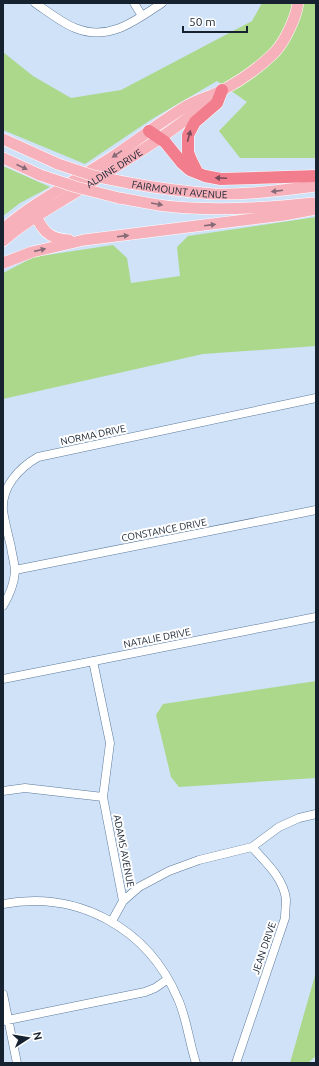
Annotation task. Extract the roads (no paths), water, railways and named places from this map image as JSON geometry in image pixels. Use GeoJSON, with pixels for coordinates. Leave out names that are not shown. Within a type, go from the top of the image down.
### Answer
{"type":"FeatureCollection","features":[{"type":"Feature","properties":{"kind":"highway"},"geometry":{"type":"LineString","coordinates":[[198,172],[188,152],[188,135],[195,122],[216,103],[222,90]]}},
{"type":"Feature","properties":{"kind":"highway"},"geometry":{"type":"LineString","coordinates":[[148,131],[165,142],[182,163],[190,170],[205,176],[221,179],[316,176]]}},
{"type":"Feature","properties":{"kind":"main road","name":"ALDINE DRIVE"},"geometry":{"type":"LineString","coordinates":[[3,241],[34,212],[148,131],[186,106],[222,90],[255,70],[276,51],[288,31],[298,3]]}},
{"type":"Feature","properties":{"kind":"main road","name":"ALDINE DRIVE"},"geometry":{"type":"LineString","coordinates":[[3,229],[159,138],[199,110],[222,90]]}},
{"type":"Feature","properties":{"kind":"main road","name":"FAIRMOUNT AVENUE"},"geometry":{"type":"LineString","coordinates":[[3,139],[58,164],[94,176],[129,184],[170,190],[215,194],[268,192],[316,186]]}},
{"type":"Feature","properties":{"kind":"main road","name":"FAIRMOUNT AVENUE"},"geometry":{"type":"LineString","coordinates":[[3,158],[40,175],[76,187],[119,198],[174,207],[218,210],[268,208],[316,203]]}},
{"type":"Feature","properties":{"kind":"main road"},"geometry":{"type":"LineString","coordinates":[[3,263],[32,252],[84,240],[284,215],[316,209]]}},
{"type":"Feature","properties":{"kind":"main road"},"geometry":{"type":"LineString","coordinates":[[34,212],[44,230],[54,238],[60,240],[84,240]]}},
{"type":"Feature","properties":{"kind":"street"},"geometry":{"type":"LineString","coordinates":[[36,3],[73,28],[86,32],[98,33],[109,32],[124,27],[162,3]]}},
{"type":"Feature","properties":{"kind":"street"},"geometry":{"type":"LineString","coordinates":[[134,3],[142,16]]}},
{"type":"Feature","properties":{"kind":"street","name":"NORMA DRIVE"},"geometry":{"type":"LineString","coordinates":[[3,606],[7,601],[13,584],[15,570],[3,509],[7,487],[12,478],[28,463],[38,457],[316,398]]}},
{"type":"Feature","properties":{"kind":"street","name":"CONSTANCE DRIVE"},"geometry":{"type":"LineString","coordinates":[[15,570],[316,510]]}},
{"type":"Feature","properties":{"kind":"street","name":"NATALIE DRIVE"},"geometry":{"type":"LineString","coordinates":[[3,679],[316,617]]}},
{"type":"Feature","properties":{"kind":"street","name":"ADAMS AVENUE"},"geometry":{"type":"LineString","coordinates":[[93,661],[110,743],[103,797],[123,901],[112,921]]}},
{"type":"Feature","properties":{"kind":"street"},"geometry":{"type":"LineString","coordinates":[[3,791],[25,788],[103,797]]}},
{"type":"Feature","properties":{"kind":"street"},"geometry":{"type":"LineString","coordinates":[[123,901],[139,888],[169,871],[198,860],[252,847],[279,827],[299,818],[316,814]]}},
{"type":"Feature","properties":{"kind":"street","name":"JEAN DRIVE"},"geometry":{"type":"LineString","coordinates":[[236,1063],[284,918],[286,906],[282,885],[275,872],[252,847]]}},
{"type":"Feature","properties":{"kind":"street"},"geometry":{"type":"LineString","coordinates":[[3,904],[38,900],[73,905],[112,921],[138,941],[155,959],[168,979],[180,1005],[196,1063]]}},
{"type":"Feature","properties":{"kind":"street"},"geometry":{"type":"LineString","coordinates":[[6,1021],[146,992],[168,979]]}},
{"type":"Feature","properties":{"kind":"street"},"geometry":{"type":"LineString","coordinates":[[3,994],[6,1021],[17,1063]]}}]}
